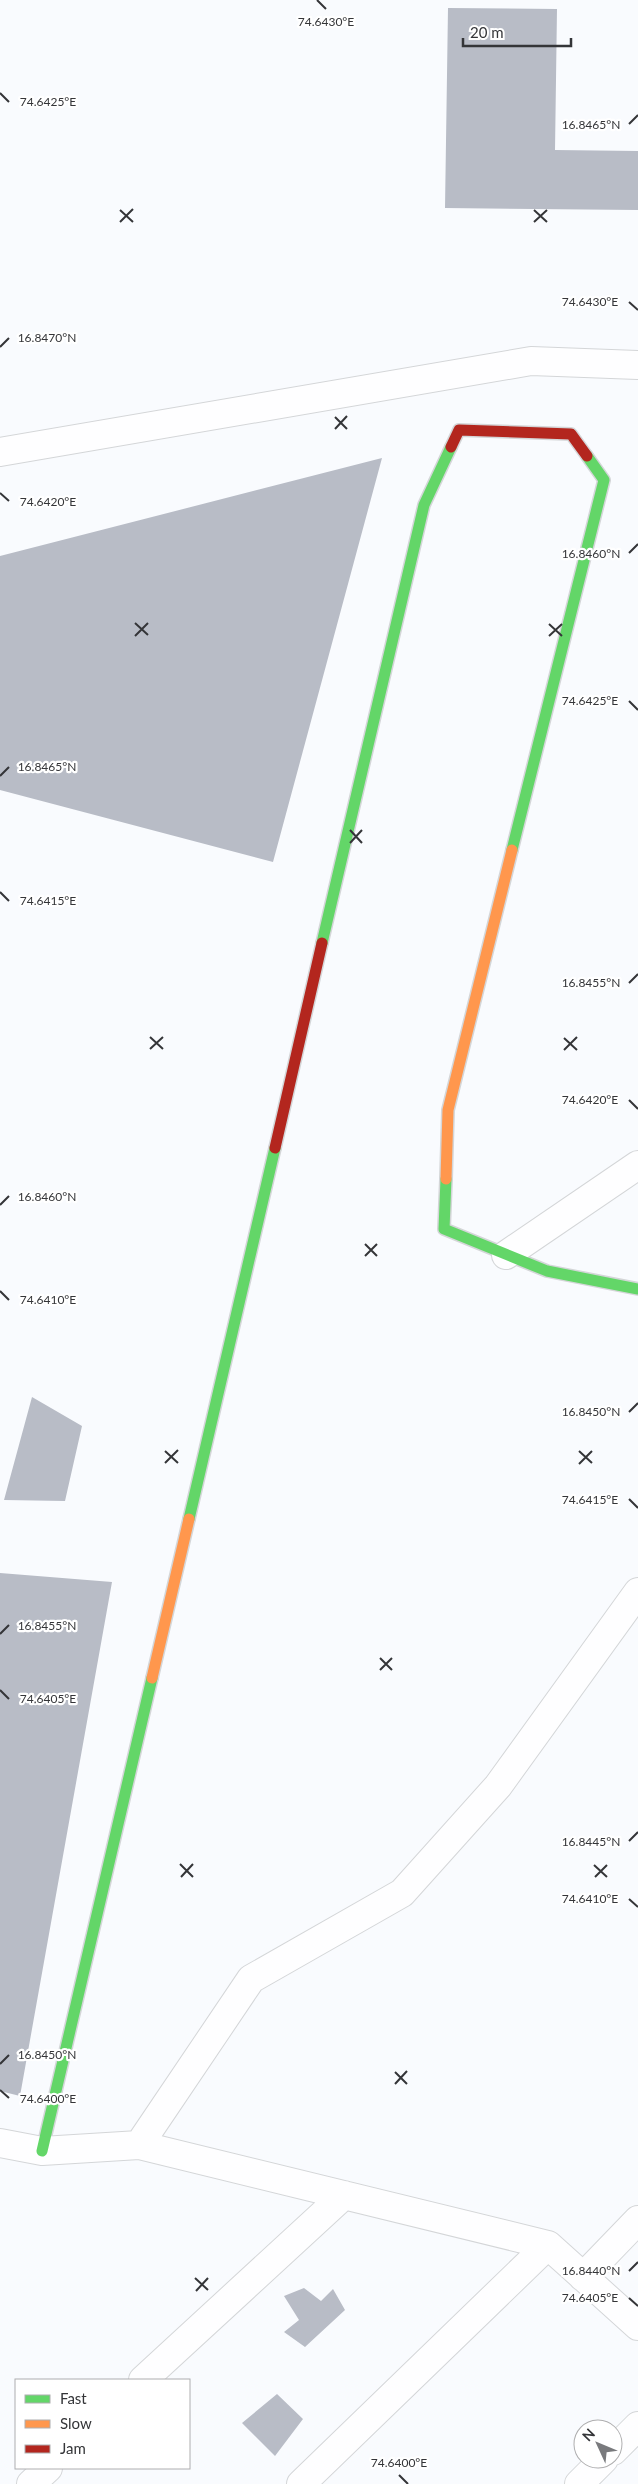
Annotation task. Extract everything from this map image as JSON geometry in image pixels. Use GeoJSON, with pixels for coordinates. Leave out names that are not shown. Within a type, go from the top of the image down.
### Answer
{"type":"FeatureCollection","features":[{"type":"Feature","properties":{"kind":"street"},"geometry":{"type":"LineString","coordinates":[[0,452],[531,361],[638,365]]}},
{"type":"Feature","properties":{"kind":"street"},"geometry":{"type":"LineString","coordinates":[[42,2151],[424,505],[459,430],[571,434],[604,480],[448,1110],[444,1229],[547,1271],[638,1290]]}},
{"type":"Feature","properties":{"kind":"street"},"geometry":{"type":"LineString","coordinates":[[506,1254],[638,1165]]}},
{"type":"Feature","properties":{"kind":"street"},"geometry":{"type":"LineString","coordinates":[[139,2145],[251,1979],[402,1893],[498,1786],[638,1592]]}},
{"type":"Feature","properties":{"kind":"street"},"geometry":{"type":"LineString","coordinates":[[0,2144],[42,2151],[139,2145],[548,2245],[638,2326]]}},
{"type":"Feature","properties":{"kind":"street"},"geometry":{"type":"LineString","coordinates":[[144,2379],[344,2195]]}},
{"type":"Feature","properties":{"kind":"street"},"geometry":{"type":"LineString","coordinates":[[584,2277],[638,2220]]}},
{"type":"Feature","properties":{"kind":"street"},"geometry":{"type":"LineString","coordinates":[[301,2484],[548,2245]]}},
{"type":"Feature","properties":{"kind":"street"},"geometry":{"type":"LineString","coordinates":[[623,2441],[638,2426]]}},
{"type":"Feature","properties":{"kind":"street"},"geometry":{"type":"LineString","coordinates":[[30,2484],[47,2469]]}},
{"type":"Feature","properties":{"kind":"street"},"geometry":{"type":"LineString","coordinates":[[579,2484],[594,2469]]}},
{"type":"Feature","properties":{"kind":"building"},"geometry":{"type":"Polygon","coordinates":[[[448,8],[557,9],[555,150],[638,151],[638,210],[445,208],[448,8]]]}},
{"type":"Feature","properties":{"kind":"building"},"geometry":{"type":"Polygon","coordinates":[[[382,458],[273,862],[0,790],[0,556],[382,458]]]}},
{"type":"Feature","properties":{"kind":"building"},"geometry":{"type":"Polygon","coordinates":[[[32,1397],[82,1426],[65,1501],[4,1500],[32,1397]]]}},
{"type":"Feature","properties":{"kind":"building"},"geometry":{"type":"Polygon","coordinates":[[[0,1573],[112,1582],[20,2096],[0,2091],[0,1573]]]}},
{"type":"Feature","properties":{"kind":"building"},"geometry":{"type":"Polygon","coordinates":[[[304,2288],[321,2301],[333,2289],[345,2310],[305,2347],[284,2332],[299,2320],[284,2296],[304,2288]]]}},
{"type":"Feature","properties":{"kind":"building"},"geometry":{"type":"Polygon","coordinates":[[[277,2394],[303,2419],[275,2456],[242,2423],[277,2394]]]}},
{"type":"Feature","properties":{"kind":"traffic: fast"},"geometry":{"type":"LineString","coordinates":[[322,943],[424,505],[451,447]]}},
{"type":"Feature","properties":{"kind":"traffic: fast"},"geometry":{"type":"LineString","coordinates":[[512,850],[604,480],[587,456]]}},
{"type":"Feature","properties":{"kind":"traffic: fast"},"geometry":{"type":"LineString","coordinates":[[189,1519],[275,1148]]}},
{"type":"Feature","properties":{"kind":"traffic: fast"},"geometry":{"type":"LineString","coordinates":[[446,1179],[444,1229],[547,1271],[638,1289]]}},
{"type":"Feature","properties":{"kind":"traffic: fast"},"geometry":{"type":"LineString","coordinates":[[42,2151],[152,1678]]}},
{"type":"Feature","properties":{"kind":"traffic: slow"},"geometry":{"type":"LineString","coordinates":[[446,1179],[448,1110],[512,850]]}},
{"type":"Feature","properties":{"kind":"traffic: slow"},"geometry":{"type":"LineString","coordinates":[[152,1678],[189,1519]]}},
{"type":"Feature","properties":{"kind":"traffic: jam"},"geometry":{"type":"LineString","coordinates":[[451,447],[459,430],[571,434],[587,456]]}},
{"type":"Feature","properties":{"kind":"traffic: jam"},"geometry":{"type":"LineString","coordinates":[[275,1148],[322,943]]}}]}
